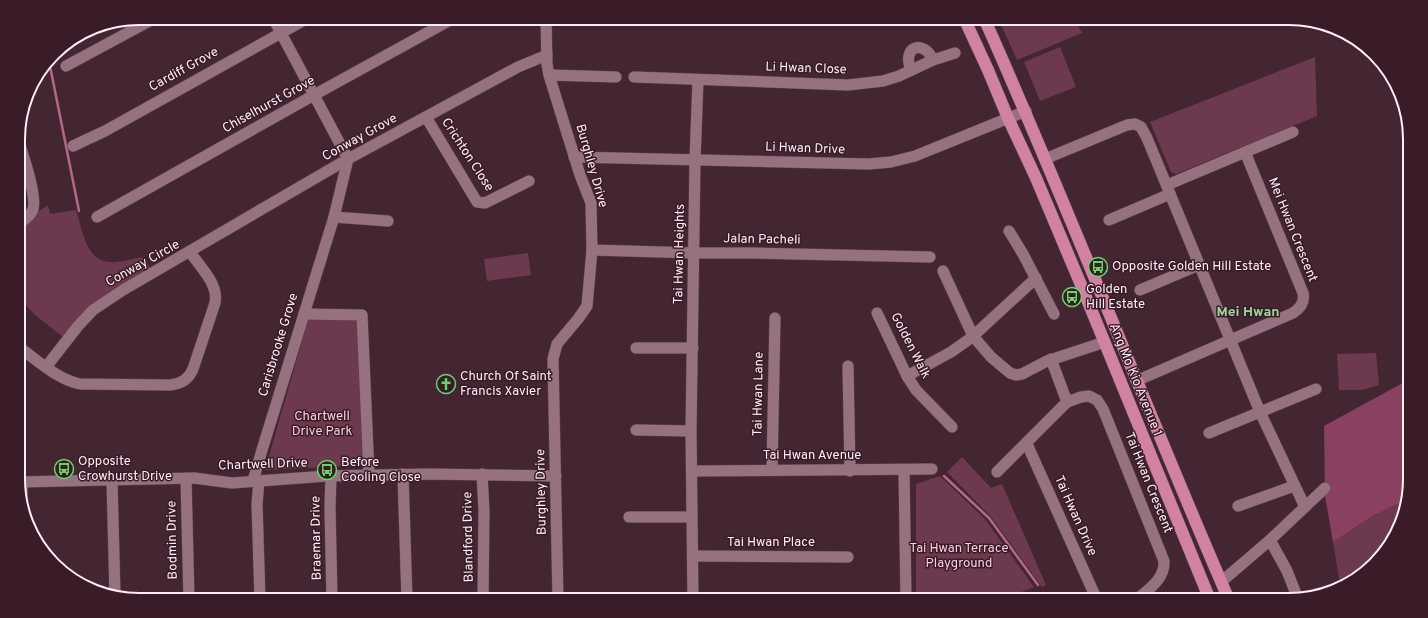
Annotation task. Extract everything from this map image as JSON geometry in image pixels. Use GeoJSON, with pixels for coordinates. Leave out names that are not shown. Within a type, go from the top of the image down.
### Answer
{"type":"FeatureCollection","features":[{"type":"Feature","properties":{"kind":"main road","name":"Ang Mo Kio Avenue 1"},"geometry":{"type":"LineString","coordinates":[[967,25],[1036,178],[1105,342],[1207,593]]}},
{"type":"Feature","properties":{"kind":"main road","name":"Ang Mo Kio Avenue 1"},"geometry":{"type":"LineString","coordinates":[[987,25],[1026,112],[1136,381],[1226,593]]}},
{"type":"Feature","properties":{"kind":"street"},"geometry":{"type":"LineString","coordinates":[[66,66],[142,25]]}},
{"type":"Feature","properties":{"kind":"street"},"geometry":{"type":"LineString","coordinates":[[277,25],[348,160]]}},
{"type":"Feature","properties":{"kind":"street","name":"Cardiff Grove"},"geometry":{"type":"LineString","coordinates":[[74,146],[105,131],[295,25]]}},
{"type":"Feature","properties":{"kind":"street","name":"Chiselhurst Grove"},"geometry":{"type":"LineString","coordinates":[[97,217],[441,25]]}},
{"type":"Feature","properties":{"kind":"street","name":"Burghley Drive"},"geometry":{"type":"LineString","coordinates":[[546,25],[549,75],[590,203],[592,250],[587,306],[578,319],[560,339],[553,353],[558,593]]}},
{"type":"Feature","properties":{"kind":"street"},"geometry":{"type":"LineString","coordinates":[[911,70],[908,62],[908,55],[915,48],[926,50],[933,60]]}},
{"type":"Feature","properties":{"kind":"street","name":"Li Hwan Close"},"geometry":{"type":"LineString","coordinates":[[634,77],[848,85],[883,81],[899,76],[933,60],[955,53]]}},
{"type":"Feature","properties":{"kind":"street","name":"Conway Grove"},"geometry":{"type":"LineString","coordinates":[[190,252],[348,160],[518,67],[547,55]]}},
{"type":"Feature","properties":{"kind":"street"},"geometry":{"type":"LineString","coordinates":[[549,75],[616,77]]}},
{"type":"Feature","properties":{"kind":"street"},"geometry":{"type":"LineString","coordinates":[[695,160],[698,80]]}},
{"type":"Feature","properties":{"kind":"street","name":"Li Hwan Drive"},"geometry":{"type":"LineString","coordinates":[[574,156],[843,165],[891,162],[927,152],[1026,112]]}},
{"type":"Feature","properties":{"kind":"street","name":"Crichton Close"},"geometry":{"type":"LineString","coordinates":[[426,117],[477,202],[485,203],[530,181]]}},
{"type":"Feature","properties":{"kind":"street"},"geometry":{"type":"LineString","coordinates":[[1045,159],[1127,124],[1135,124],[1141,127],[1260,412],[1305,507]]}},
{"type":"Feature","properties":{"kind":"street"},"geometry":{"type":"LineString","coordinates":[[1109,220],[1245,152],[1293,132]]}},
{"type":"Feature","properties":{"kind":"street","name":"Mei Hwan Crescent"},"geometry":{"type":"LineString","coordinates":[[1136,381],[1296,312],[1302,305],[1304,300],[1303,293],[1245,152]]}},
{"type":"Feature","properties":{"kind":"street","name":"Carisbrooke Grove"},"geometry":{"type":"LineString","coordinates":[[260,593],[256,481],[304,314],[334,217],[348,160]]}},
{"type":"Feature","properties":{"kind":"street","name":"Tai Hwan Heights"},"geometry":{"type":"LineString","coordinates":[[693,593],[691,430],[695,160]]}},
{"type":"Feature","properties":{"kind":"street"},"geometry":{"type":"LineString","coordinates":[[25,165],[34,199],[33,210],[30,216],[25,219]]}},
{"type":"Feature","properties":{"kind":"street"},"geometry":{"type":"LineString","coordinates":[[334,217],[388,221]]}},
{"type":"Feature","properties":{"kind":"street"},"geometry":{"type":"LineString","coordinates":[[1009,232],[1024,254],[1054,314]]}},
{"type":"Feature","properties":{"kind":"street","name":"Jalan Pacheli"},"geometry":{"type":"LineString","coordinates":[[592,250],[694,254],[760,253],[930,257]]}},
{"type":"Feature","properties":{"kind":"street","name":"Conway Circle"},"geometry":{"type":"LineString","coordinates":[[25,351],[46,367],[59,376],[73,383],[178,384],[184,380],[193,369],[215,303],[216,294],[214,286],[190,252],[147,276],[93,310],[78,326],[46,367]]}},
{"type":"Feature","properties":{"kind":"street"},"geometry":{"type":"LineString","coordinates":[[1140,290],[1199,265]]}},
{"type":"Feature","properties":{"kind":"street"},"geometry":{"type":"LineString","coordinates":[[943,272],[973,336],[1003,369],[1013,375],[1022,374],[1051,359],[1105,342]]}},
{"type":"Feature","properties":{"kind":"street"},"geometry":{"type":"LineString","coordinates":[[906,376],[951,352],[973,336],[1036,278]]}},
{"type":"Feature","properties":{"kind":"street","name":"Golden Walk"},"geometry":{"type":"LineString","coordinates":[[877,313],[906,376],[916,390],[952,426]]}},
{"type":"Feature","properties":{"kind":"street"},"geometry":{"type":"LineString","coordinates":[[304,314],[362,315],[369,474]]}},
{"type":"Feature","properties":{"kind":"street","name":"Tai Hwan Lane"},"geometry":{"type":"LineString","coordinates":[[772,470],[775,318]]}},
{"type":"Feature","properties":{"kind":"street"},"geometry":{"type":"LineString","coordinates":[[636,348],[693,348]]}},
{"type":"Feature","properties":{"kind":"street"},"geometry":{"type":"LineString","coordinates":[[1051,359],[1067,402]]}},
{"type":"Feature","properties":{"kind":"street"},"geometry":{"type":"LineString","coordinates":[[848,366],[850,470]]}},
{"type":"Feature","properties":{"kind":"street"},"geometry":{"type":"LineString","coordinates":[[1209,433],[1316,390]]}},
{"type":"Feature","properties":{"kind":"street","name":"Tai Hwan Crescent"},"geometry":{"type":"LineString","coordinates":[[997,472],[1027,444],[1067,402],[1085,396],[1092,397],[1100,404],[1163,557],[1164,566],[1162,575],[1154,585],[1144,593]]}},
{"type":"Feature","properties":{"kind":"street"},"geometry":{"type":"LineString","coordinates":[[636,430],[691,430]]}},
{"type":"Feature","properties":{"kind":"street","name":"Tai Hwan Drive"},"geometry":{"type":"LineString","coordinates":[[1027,444],[1094,593]]}},
{"type":"Feature","properties":{"kind":"street","name":"Tai Hwan Avenue"},"geometry":{"type":"LineString","coordinates":[[692,471],[932,469]]}},
{"type":"Feature","properties":{"kind":"street"},"geometry":{"type":"LineString","coordinates":[[904,470],[906,593]]}},
{"type":"Feature","properties":{"kind":"street","name":"Chartwell Drive"},"geometry":{"type":"LineString","coordinates":[[25,482],[194,478],[232,483],[369,474],[482,474],[556,476]]}},
{"type":"Feature","properties":{"kind":"street"},"geometry":{"type":"LineString","coordinates":[[403,474],[406,593]]}},
{"type":"Feature","properties":{"kind":"street","name":"Blandford Drive"},"geometry":{"type":"LineString","coordinates":[[482,474],[484,511],[483,593]]}},
{"type":"Feature","properties":{"kind":"street","name":"Braemar Drive"},"geometry":{"type":"LineString","coordinates":[[331,476],[330,507],[332,593]]}},
{"type":"Feature","properties":{"kind":"street","name":"Bodmin Drive"},"geometry":{"type":"LineString","coordinates":[[186,479],[189,593]]}},
{"type":"Feature","properties":{"kind":"street"},"geometry":{"type":"LineString","coordinates":[[112,481],[115,591]]}},
{"type":"Feature","properties":{"kind":"street"},"geometry":{"type":"LineString","coordinates":[[1238,506],[1294,486]]}},
{"type":"Feature","properties":{"kind":"street"},"geometry":{"type":"LineString","coordinates":[[1221,582],[1270,540],[1325,488]]}},
{"type":"Feature","properties":{"kind":"street"},"geometry":{"type":"LineString","coordinates":[[629,517],[692,517]]}},
{"type":"Feature","properties":{"kind":"street"},"geometry":{"type":"LineString","coordinates":[[1270,540],[1287,571],[1296,593]]}},
{"type":"Feature","properties":{"kind":"street","name":"Tai Hwan Place"},"geometry":{"type":"LineString","coordinates":[[693,556],[848,557]]}},
{"type":"Feature","properties":{"kind":"green space"},"geometry":{"type":"Polygon","coordinates":[[[1001,25],[1078,25],[1082,33],[1017,60],[1001,25]]]}},
{"type":"Feature","properties":{"kind":"green space"},"geometry":{"type":"Polygon","coordinates":[[[1060,47],[1076,87],[1040,101],[1024,62],[1060,47]]]}},
{"type":"Feature","properties":{"kind":"green space"},"geometry":{"type":"Polygon","coordinates":[[[1315,57],[1317,116],[1176,174],[1171,172],[1150,122],[1315,57]]]}},
{"type":"Feature","properties":{"kind":"green space"},"geometry":{"type":"Polygon","coordinates":[[[48,205],[50,214],[76,210],[86,242],[95,255],[101,260],[117,262],[142,257],[153,271],[99,302],[67,340],[35,315],[25,304],[25,221],[48,205]]]}},
{"type":"Feature","properties":{"kind":"green space"},"geometry":{"type":"Polygon","coordinates":[[[528,253],[531,275],[487,281],[484,259],[528,253]]]}},
{"type":"Feature","properties":{"kind":"green space","name":"Chartwell Drive Park"},"geometry":{"type":"Polygon","coordinates":[[[353,319],[359,322],[365,465],[265,470],[308,320],[353,319]]]}},
{"type":"Feature","properties":{"kind":"green space"},"geometry":{"type":"Polygon","coordinates":[[[1376,353],[1379,385],[1362,390],[1339,390],[1337,354],[1376,353]]]}},
{"type":"Feature","properties":{"kind":"green space"},"geometry":{"type":"Polygon","coordinates":[[[962,457],[991,488],[1002,484],[1046,585],[1042,587],[991,517],[947,472],[962,457]]]}},
{"type":"Feature","properties":{"kind":"green space","name":"Tai Hwan Terrace Playground"},"geometry":{"type":"Polygon","coordinates":[[[940,476],[985,519],[1034,587],[1019,593],[916,593],[916,484],[940,476]]]}},
{"type":"Feature","properties":{"kind":"green space"},"geometry":{"type":"Polygon","coordinates":[[[1401,502],[1394,523],[1380,549],[1370,560],[1353,574],[1339,581],[1333,542],[1371,517],[1401,502]]]}},
{"type":"Feature","properties":{"kind":"shaded area"},"geometry":{"type":"Polygon","coordinates":[[[1403,383],[1403,487],[1401,502],[1371,517],[1333,542],[1325,496],[1324,426],[1403,383]]]}},
{"type":"Feature","properties":{"kind":"waterway"},"geometry":{"type":"LineString","coordinates":[[50,67],[79,211]]}},
{"type":"Feature","properties":{"kind":"waterway"},"geometry":{"type":"LineString","coordinates":[[944,476],[989,518],[1038,585]]}},
{"type":"Feature","properties":{"kind":"place","name":"Opposite Golden Hill Estate"},"geometry":{"type":"Point","coordinates":[1098,267]}},
{"type":"Feature","properties":{"kind":"place","name":"Golden Hill Estate"},"geometry":{"type":"Point","coordinates":[1072,297]}},
{"type":"Feature","properties":{"kind":"place","name":"Church Of Saint Francis Xavier"},"geometry":{"type":"Point","coordinates":[446,384]}},
{"type":"Feature","properties":{"kind":"place","name":"Opposite Crowhurst Drive"},"geometry":{"type":"Point","coordinates":[64,469]}},
{"type":"Feature","properties":{"kind":"place","name":"Before Cooling Close"},"geometry":{"type":"Point","coordinates":[327,470]}},
{"type":"Feature","properties":{"kind":"district","name":"Mei Hwan"},"geometry":{"type":"Point","coordinates":[1248,312]}}]}
